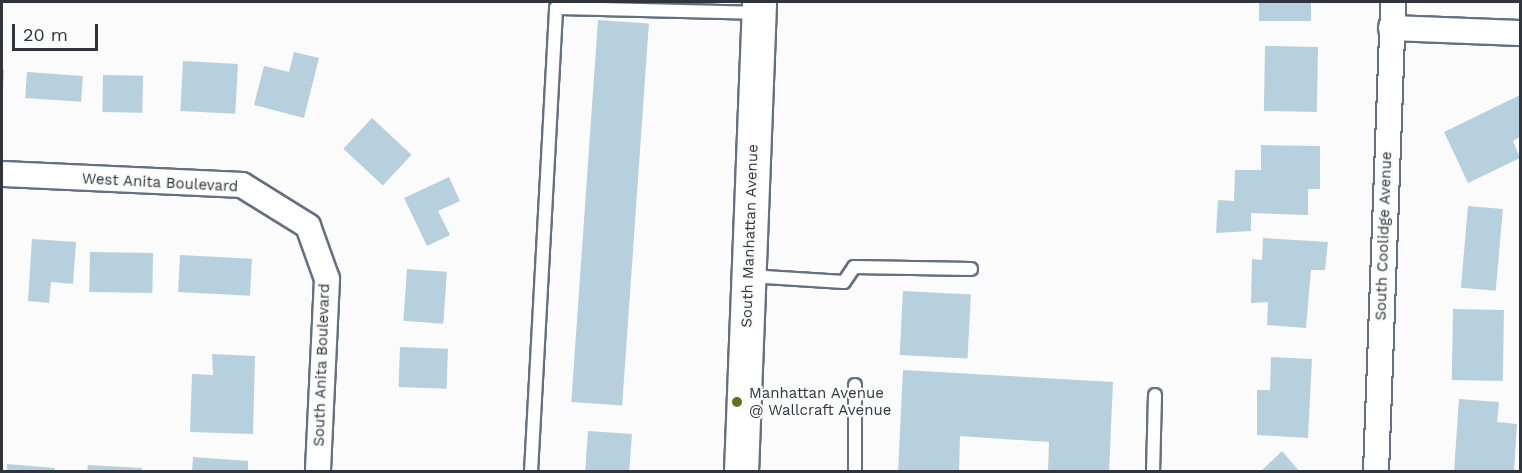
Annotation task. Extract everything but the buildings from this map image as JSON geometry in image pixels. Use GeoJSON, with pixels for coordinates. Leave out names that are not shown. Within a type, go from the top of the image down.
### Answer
{"type":"FeatureCollection","features":[{"type":"Feature","properties":{"kind":"main road","name":"South Manhattan Avenue"},"geometry":{"type":"LineString","coordinates":[[741,471],[759,7]]}},
{"type":"Feature","properties":{"kind":"street","name":"South Coolidge Avenue"},"geometry":{"type":"LineString","coordinates":[[1376,471],[1393,2]]}},
{"type":"Feature","properties":{"kind":"street"},"geometry":{"type":"LineString","coordinates":[[1391,28],[1521,33]]}},
{"type":"Feature","properties":{"kind":"street","name":"West Anita Boulevard"},"geometry":{"type":"LineString","coordinates":[[2,174],[242,185],[309,226]]}},
{"type":"Feature","properties":{"kind":"street","name":"South Anita Boulevard"},"geometry":{"type":"LineString","coordinates":[[309,226],[327,279],[318,471]]}},
{"type":"Feature","properties":{"kind":"lane"},"geometry":{"type":"LineString","coordinates":[[531,471],[556,8],[759,7]]}},
{"type":"Feature","properties":{"kind":"lane"},"geometry":{"type":"LineString","coordinates":[[748,276],[844,282],[854,267],[971,269]]}},
{"type":"Feature","properties":{"kind":"lane"},"geometry":{"type":"LineString","coordinates":[[855,385],[855,471]]}},
{"type":"Feature","properties":{"kind":"lane"},"geometry":{"type":"LineString","coordinates":[[1153,471],[1155,395]]}},
{"type":"Feature","properties":{"kind":"place","name":"Manhattan Avenue @ Wallcraft Avenue"},"geometry":{"type":"Point","coordinates":[737,402]}}]}
